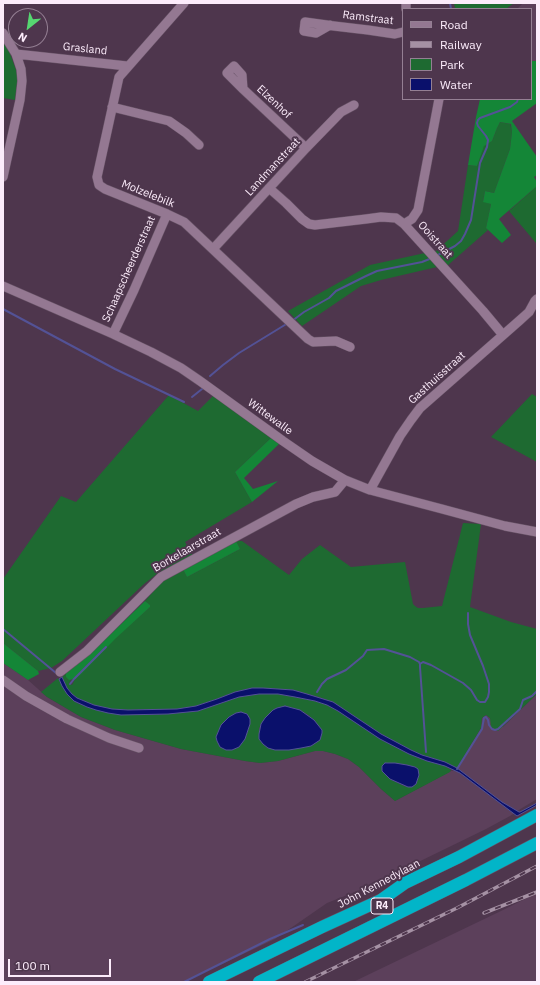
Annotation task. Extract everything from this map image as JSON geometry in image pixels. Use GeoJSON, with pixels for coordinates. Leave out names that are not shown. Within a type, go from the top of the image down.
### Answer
{"type":"FeatureCollection","features":[{"type":"Feature","properties":{"kind":"highway","name":"John Kennedylaan"},"geometry":{"type":"LineString","coordinates":[[209,982],[381,900],[405,883],[459,857],[537,815]]}},
{"type":"Feature","properties":{"kind":"highway","name":"John Kennedylaan"},"geometry":{"type":"LineString","coordinates":[[222,982],[391,902],[414,885],[458,864],[537,821]]}},
{"type":"Feature","properties":{"kind":"highway","name":"R4"},"geometry":{"type":"LineString","coordinates":[[259,982],[453,887],[537,843]]}},
{"type":"Feature","properties":{"kind":"highway"},"geometry":{"type":"LineString","coordinates":[[266,954],[299,933],[345,909]]}},
{"type":"Feature","properties":{"kind":"street","name":"Molzelebilk"},"geometry":{"type":"LineString","coordinates":[[184,3],[118,77],[97,177],[99,185],[105,189],[184,222],[308,339],[313,342],[336,341],[350,347]]}},
{"type":"Feature","properties":{"kind":"street","name":"Ramstraat"},"geometry":{"type":"LineString","coordinates":[[330,25],[395,34],[402,32]]}},
{"type":"Feature","properties":{"kind":"street"},"geometry":{"type":"LineString","coordinates":[[3,33],[16,54],[22,69],[20,100],[3,177]]}},
{"type":"Feature","properties":{"kind":"street","name":"Grasland"},"geometry":{"type":"LineString","coordinates":[[16,54],[127,66]]}},
{"type":"Feature","properties":{"kind":"street","name":"Elzenhof"},"geometry":{"type":"LineString","coordinates":[[243,89],[306,148]]}},
{"type":"Feature","properties":{"kind":"street","name":"Ooistraat"},"geometry":{"type":"LineString","coordinates":[[439,100],[418,210],[412,219],[404,224],[503,335]]}},
{"type":"Feature","properties":{"kind":"street","name":"Landmanstraat"},"geometry":{"type":"LineString","coordinates":[[213,249],[341,112],[354,105]]}},
{"type":"Feature","properties":{"kind":"street"},"geometry":{"type":"LineString","coordinates":[[112,107],[169,120],[199,145]]}},
{"type":"Feature","properties":{"kind":"street"},"geometry":{"type":"LineString","coordinates":[[269,188],[309,224],[332,224],[366,219],[396,218],[404,224]]}},
{"type":"Feature","properties":{"kind":"street","name":"Schaapscheerderstraat"},"geometry":{"type":"LineString","coordinates":[[113,334],[167,214]]}},
{"type":"Feature","properties":{"kind":"street","name":"Wittewalle"},"geometry":{"type":"LineString","coordinates":[[3,286],[113,334],[181,368],[312,461],[345,480],[370,490],[505,526],[537,532]]}},
{"type":"Feature","properties":{"kind":"street","name":"Gasthuisstraat"},"geometry":{"type":"LineString","coordinates":[[370,490],[400,436],[420,408],[529,312],[537,299]]}},
{"type":"Feature","properties":{"kind":"street","name":"Borkelaarstraat"},"geometry":{"type":"LineString","coordinates":[[60,672],[87,651],[161,577],[296,504],[313,497],[335,492],[345,480]]}},
{"type":"Feature","properties":{"kind":"street"},"geometry":{"type":"LineString","coordinates":[[3,680],[26,696],[66,719],[109,738],[139,748]]}},
{"type":"Feature","properties":{"kind":"shaded area"},"geometry":{"type":"Polygon","coordinates":[[[523,3],[537,3],[537,75],[532,76],[532,8],[518,8],[523,3]]]}},
{"type":"Feature","properties":{"kind":"shaded area"},"geometry":{"type":"Polygon","coordinates":[[[3,663],[28,680],[47,697],[81,717],[115,730],[181,749],[260,763],[278,761],[315,751],[335,754],[348,759],[359,767],[395,801],[451,771],[455,771],[481,728],[482,718],[486,715],[503,727],[537,694],[537,799],[486,829],[365,888],[327,903],[275,939],[184,982],[3,982],[3,663]]]}},
{"type":"Feature","properties":{"kind":"shaded area"},"geometry":{"type":"Polygon","coordinates":[[[537,893],[537,982],[353,982],[501,911],[537,893]]]}},
{"type":"Feature","properties":{"kind":"green space"},"geometry":{"type":"Polygon","coordinates":[[[454,3],[514,3],[507,8],[455,8],[454,3]]]}},
{"type":"Feature","properties":{"kind":"green space"},"geometry":{"type":"Polygon","coordinates":[[[3,41],[9,51],[18,75],[15,100],[3,98],[3,41]]]}},
{"type":"Feature","properties":{"kind":"green space"},"geometry":{"type":"Polygon","coordinates":[[[532,61],[537,61],[537,103],[512,121],[537,157],[537,175],[534,177],[537,182],[537,186],[499,219],[511,235],[502,243],[486,228],[491,204],[483,202],[485,191],[494,193],[510,149],[512,132],[511,124],[500,122],[492,141],[484,146],[477,166],[468,165],[480,100],[532,100],[532,61]]]}},
{"type":"Feature","properties":{"kind":"green space"},"geometry":{"type":"Polygon","coordinates":[[[500,122],[510,124],[512,132],[510,149],[494,193],[485,191],[483,201],[491,204],[486,228],[488,230],[447,266],[435,252],[458,231],[468,165],[477,166],[484,145],[492,141],[500,122]]]}},
{"type":"Feature","properties":{"kind":"green space"},"geometry":{"type":"Polygon","coordinates":[[[537,186],[537,242],[536,243],[509,211],[537,186]]]}},
{"type":"Feature","properties":{"kind":"green space"},"geometry":{"type":"Polygon","coordinates":[[[425,253],[437,267],[361,286],[302,326],[288,311],[370,265],[425,253]]]}},
{"type":"Feature","properties":{"kind":"green space"},"geometry":{"type":"Polygon","coordinates":[[[532,394],[537,397],[537,462],[491,437],[532,394]]]}},
{"type":"Feature","properties":{"kind":"green space"},"geometry":{"type":"Polygon","coordinates":[[[169,395],[198,411],[214,395],[271,438],[235,472],[252,502],[185,542],[193,556],[158,573],[144,584],[62,661],[51,668],[38,671],[3,643],[3,579],[61,496],[76,502],[169,395]]]}},
{"type":"Feature","properties":{"kind":"green space"},"geometry":{"type":"Polygon","coordinates":[[[271,438],[279,444],[244,478],[253,489],[278,481],[252,502],[235,472],[271,438]]]}},
{"type":"Feature","properties":{"kind":"green space"},"geometry":{"type":"Polygon","coordinates":[[[463,523],[481,524],[470,607],[511,622],[537,629],[537,694],[498,731],[491,727],[490,718],[486,715],[482,718],[481,728],[457,768],[405,747],[381,734],[333,702],[293,690],[252,688],[235,692],[196,706],[177,709],[128,710],[112,709],[94,705],[77,698],[72,695],[67,688],[62,677],[66,673],[66,677],[71,680],[69,683],[72,685],[75,679],[114,639],[150,607],[150,605],[145,601],[164,579],[183,569],[187,577],[240,549],[236,541],[242,541],[289,575],[302,559],[320,545],[351,567],[405,562],[413,604],[418,608],[442,606],[463,523]]]}},
{"type":"Feature","properties":{"kind":"green space"},"geometry":{"type":"Polygon","coordinates":[[[236,541],[240,549],[187,577],[183,569],[236,541]]]}},
{"type":"Feature","properties":{"kind":"green space"},"geometry":{"type":"Polygon","coordinates":[[[145,601],[150,605],[150,607],[115,639],[81,674],[75,679],[69,680],[66,677],[66,673],[92,652],[145,601]]]}},
{"type":"Feature","properties":{"kind":"green space"},"geometry":{"type":"Polygon","coordinates":[[[3,643],[38,671],[39,674],[28,680],[3,663],[3,643]]]}},
{"type":"Feature","properties":{"kind":"green space"},"geometry":{"type":"Polygon","coordinates":[[[58,678],[67,694],[79,704],[96,710],[136,715],[198,711],[239,697],[259,694],[278,694],[295,697],[327,705],[391,745],[418,758],[445,766],[451,770],[450,772],[395,801],[359,767],[348,759],[335,754],[315,751],[278,761],[260,763],[181,749],[115,730],[81,717],[41,692],[58,678]],[[285,706],[277,708],[270,713],[259,729],[275,750],[301,748],[310,716],[300,710],[285,706]],[[389,763],[390,779],[404,786],[412,787],[415,767],[389,763]]]}},
{"type":"Feature","properties":{"kind":"water"},"geometry":{"type":"Polygon","coordinates":[[[62,677],[67,688],[77,698],[94,705],[112,709],[128,710],[177,709],[196,706],[235,692],[252,688],[293,690],[333,702],[381,734],[411,750],[445,762],[457,768],[502,802],[519,812],[537,803],[537,805],[517,816],[460,773],[445,766],[409,754],[380,739],[338,711],[315,701],[278,694],[259,694],[239,697],[198,711],[168,714],[121,715],[96,710],[74,701],[62,686],[59,679],[62,677]]]}},
{"type":"Feature","properties":{"kind":"water"},"geometry":{"type":"Polygon","coordinates":[[[285,706],[300,710],[314,720],[322,730],[320,740],[311,746],[289,750],[275,750],[268,748],[263,744],[259,739],[261,724],[273,710],[285,706]]]}},
{"type":"Feature","properties":{"kind":"water"},"geometry":{"type":"Polygon","coordinates":[[[241,712],[247,714],[250,719],[250,724],[245,739],[239,747],[232,750],[226,750],[220,747],[216,737],[221,725],[229,717],[241,712]]]}},
{"type":"Feature","properties":{"kind":"water"},"geometry":{"type":"Polygon","coordinates":[[[385,763],[407,765],[418,769],[419,775],[416,784],[412,787],[408,787],[390,779],[382,771],[382,766],[385,763]]]}},
{"type":"Feature","properties":{"kind":"waterway"},"geometry":{"type":"LineString","coordinates":[[450,3],[451,8]]}},
{"type":"Feature","properties":{"kind":"waterway"},"geometry":{"type":"LineString","coordinates":[[436,256],[455,246],[461,241],[471,220],[480,163],[487,147],[488,140],[478,126],[478,120],[510,107],[518,100]]}},
{"type":"Feature","properties":{"kind":"waterway"},"geometry":{"type":"LineString","coordinates":[[292,321],[304,312],[329,298],[336,291],[377,271],[422,262],[432,258]]}},
{"type":"Feature","properties":{"kind":"waterway"},"geometry":{"type":"LineString","coordinates":[[3,309],[115,369],[184,402]]}},
{"type":"Feature","properties":{"kind":"waterway"},"geometry":{"type":"LineString","coordinates":[[210,376],[239,353],[288,323]]}},
{"type":"Feature","properties":{"kind":"waterway"},"geometry":{"type":"LineString","coordinates":[[192,397],[202,389]]}},
{"type":"Feature","properties":{"kind":"waterway"},"geometry":{"type":"LineString","coordinates":[[426,752],[420,664],[423,662],[431,665],[463,683],[471,690],[480,702],[485,702],[488,697],[489,684],[470,635],[468,613]]}},
{"type":"Feature","properties":{"kind":"waterway"},"geometry":{"type":"LineString","coordinates":[[3,629],[56,673]]}},
{"type":"Feature","properties":{"kind":"waterway"},"geometry":{"type":"LineString","coordinates":[[70,684],[106,647]]}},
{"type":"Feature","properties":{"kind":"waterway"},"geometry":{"type":"LineString","coordinates":[[317,692],[327,679],[346,670],[363,656],[367,650],[384,649],[410,657],[420,664]]}},
{"type":"Feature","properties":{"kind":"waterway"},"geometry":{"type":"LineString","coordinates":[[457,769],[482,729],[484,718],[486,717],[492,729],[498,729],[520,709],[523,700],[532,696],[537,691]]}},
{"type":"Feature","properties":{"kind":"waterway"},"geometry":{"type":"LineString","coordinates":[[184,982],[270,939],[303,925]]}},
{"type":"Feature","properties":{"kind":"railway"},"geometry":{"type":"LineString","coordinates":[[305,982],[457,908],[537,866]]}},
{"type":"Feature","properties":{"kind":"railway"},"geometry":{"type":"LineString","coordinates":[[484,913],[537,892]]}}]}
